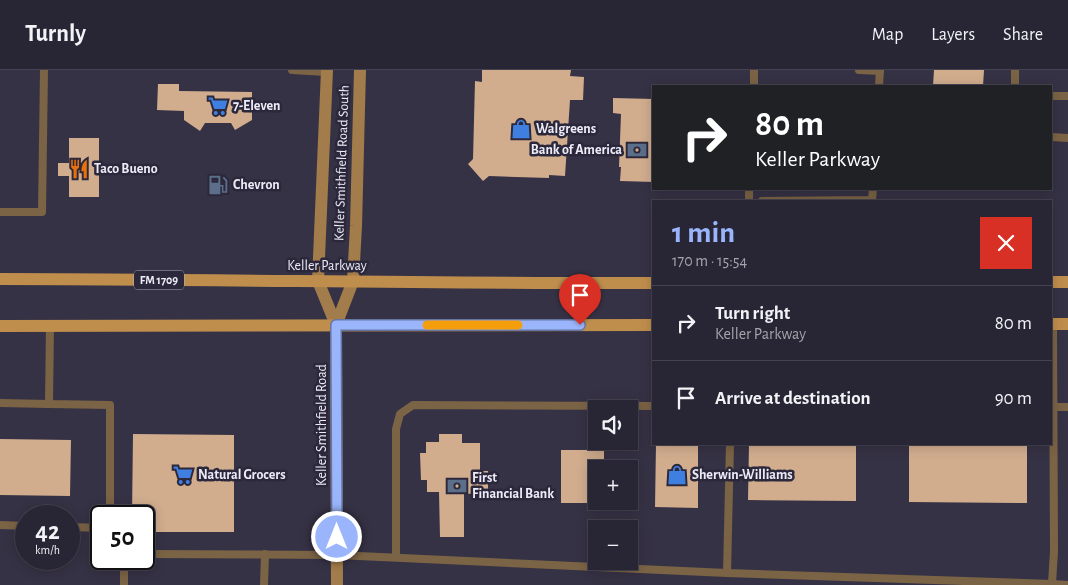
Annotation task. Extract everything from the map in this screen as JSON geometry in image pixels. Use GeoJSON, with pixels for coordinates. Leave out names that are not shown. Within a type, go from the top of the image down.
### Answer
{"type":"FeatureCollection","features":[{"type":"Feature","properties":{"kind":"main road","name":"Keller Smithfield Road South"},"geometry":{"type":"LineString","coordinates":[[336,325],[353,281],[360,70]]}},
{"type":"Feature","properties":{"kind":"main road","name":"Keller Smithfield Road South"},"geometry":{"type":"LineString","coordinates":[[327,71],[318,280],[336,325]]}},
{"type":"Feature","properties":{"kind":"main road","name":"Keller Parkway"},"geometry":{"type":"LineString","coordinates":[[0,279],[318,280],[522,284],[652,283]]}},
{"type":"Feature","properties":{"kind":"main road"},"geometry":{"type":"LineString","coordinates":[[1052,282],[1068,282]]}},
{"type":"Feature","properties":{"kind":"main road"},"geometry":{"type":"LineString","coordinates":[[1052,324],[1068,324]]}},
{"type":"Feature","properties":{"kind":"main road","name":"Keller Smithfield Road"},"geometry":{"type":"LineString","coordinates":[[336,325],[337,585]]}},
{"type":"Feature","properties":{"kind":"main road"},"geometry":{"type":"LineString","coordinates":[[0,326],[652,325]]}},
{"type":"Feature","properties":{"kind":"lane"},"geometry":{"type":"LineString","coordinates":[[0,212],[42,212],[44,70]]}},
{"type":"Feature","properties":{"kind":"lane"},"geometry":{"type":"LineString","coordinates":[[292,70],[327,71]]}},
{"type":"Feature","properties":{"kind":"lane"},"geometry":{"type":"LineString","coordinates":[[754,70],[754,85]]}},
{"type":"Feature","properties":{"kind":"lane"},"geometry":{"type":"LineString","coordinates":[[859,70],[880,71],[879,85]]}},
{"type":"Feature","properties":{"kind":"lane"},"geometry":{"type":"LineString","coordinates":[[1014,70],[1015,85]]}},
{"type":"Feature","properties":{"kind":"lane"},"geometry":{"type":"LineString","coordinates":[[1052,96],[1068,96]]}},
{"type":"Feature","properties":{"kind":"lane"},"geometry":{"type":"LineString","coordinates":[[1052,136],[1068,138]]}},
{"type":"Feature","properties":{"kind":"lane"},"geometry":{"type":"LineString","coordinates":[[1052,324],[1054,550],[1052,584]]}},
{"type":"Feature","properties":{"kind":"lane"},"geometry":{"type":"LineString","coordinates":[[49,404],[50,325]]}},
{"type":"Feature","properties":{"kind":"lane"},"geometry":{"type":"LineString","coordinates":[[0,402],[110,405],[110,505]]}},
{"type":"Feature","properties":{"kind":"lane"},"geometry":{"type":"LineString","coordinates":[[396,557],[396,429],[400,414],[413,405],[652,406]]}},
{"type":"Feature","properties":{"kind":"lane"},"geometry":{"type":"LineString","coordinates":[[1052,407],[1068,407]]}},
{"type":"Feature","properties":{"kind":"lane"},"geometry":{"type":"LineString","coordinates":[[727,573],[730,445]]}},
{"type":"Feature","properties":{"kind":"lane"},"geometry":{"type":"LineString","coordinates":[[0,525],[15,526]]}},
{"type":"Feature","properties":{"kind":"lane"},"geometry":{"type":"LineString","coordinates":[[155,554],[396,557],[727,573],[1068,585]]}},
{"type":"Feature","properties":{"kind":"lane"},"geometry":{"type":"LineString","coordinates":[[264,585],[265,554]]}},
{"type":"Feature","properties":{"kind":"lane"},"geometry":{"type":"LineString","coordinates":[[124,570],[124,585]]}},
{"type":"Feature","properties":{"kind":"building","name":"Walgreens"},"geometry":{"type":"Polygon","coordinates":[[[482,70],[571,70],[570,76],[584,77],[583,100],[570,100],[565,176],[549,175],[549,178],[489,176],[483,181],[468,164],[473,159],[475,81],[482,82],[482,70]]]}},
{"type":"Feature","properties":{"kind":"building"},"geometry":{"type":"Polygon","coordinates":[[[934,70],[984,70],[983,85],[933,85],[934,70]]]}},
{"type":"Feature","properties":{"kind":"building","name":"7-Eleven"},"geometry":{"type":"Polygon","coordinates":[[[158,84],[179,84],[179,91],[252,92],[252,120],[235,130],[231,123],[205,123],[200,131],[184,120],[184,111],[157,110],[158,84]]]}},
{"type":"Feature","properties":{"kind":"building","name":"Bank of America"},"geometry":{"type":"Polygon","coordinates":[[[613,98],[652,99],[652,182],[620,181],[621,114],[613,113],[613,98]]]}},
{"type":"Feature","properties":{"kind":"building","name":"Taco Bueno"},"geometry":{"type":"Polygon","coordinates":[[[69,138],[99,138],[99,197],[69,197],[69,176],[58,176],[58,163],[69,163],[69,138]]]}},
{"type":"Feature","properties":{"kind":"building","name":"Natural Grocers"},"geometry":{"type":"Polygon","coordinates":[[[133,434],[234,435],[234,532],[155,532],[155,505],[132,505],[133,434]]]}},
{"type":"Feature","properties":{"kind":"building","name":"First Financial Bank"},"geometry":{"type":"Polygon","coordinates":[[[439,434],[462,434],[462,443],[480,443],[480,471],[488,471],[488,493],[464,494],[464,537],[440,537],[439,492],[427,492],[427,480],[421,480],[420,453],[426,453],[426,442],[439,442],[439,434]]]}},
{"type":"Feature","properties":{"kind":"building"},"geometry":{"type":"Polygon","coordinates":[[[0,439],[71,440],[70,496],[0,495],[0,439]]]}},
{"type":"Feature","properties":{"kind":"building","name":"Sherwin-Williams"},"geometry":{"type":"Polygon","coordinates":[[[656,445],[698,445],[698,508],[655,507],[656,445]]]}},
{"type":"Feature","properties":{"kind":"building"},"geometry":{"type":"Polygon","coordinates":[[[749,445],[856,445],[856,501],[748,500],[749,445]]]}},
{"type":"Feature","properties":{"kind":"building"},"geometry":{"type":"Polygon","coordinates":[[[909,445],[1027,445],[1027,503],[909,502],[909,445]]]}},
{"type":"Feature","properties":{"kind":"building"},"geometry":{"type":"Polygon","coordinates":[[[561,450],[604,450],[604,460],[588,460],[588,503],[561,503],[561,450]]]}},
{"type":"Feature","properties":{"kind":"slow traffic"},"geometry":{"type":"LineString","coordinates":[[427,325],[518,325]]}},
{"type":"Feature","properties":{"kind":"place","name":"7-Eleven"},"geometry":{"type":"Point","coordinates":[218,106]}},
{"type":"Feature","properties":{"kind":"place","name":"Walgreens"},"geometry":{"type":"Point","coordinates":[521,129]}},
{"type":"Feature","properties":{"kind":"place","name":"Bank of America"},"geometry":{"type":"Point","coordinates":[637,150]}},
{"type":"Feature","properties":{"kind":"place","name":"Taco Bueno"},"geometry":{"type":"Point","coordinates":[79,169]}},
{"type":"Feature","properties":{"kind":"place","name":"Chevron"},"geometry":{"type":"Point","coordinates":[218,185]}},
{"type":"Feature","properties":{"kind":"place","name":"Natural Grocers"},"geometry":{"type":"Point","coordinates":[183,475]}},
{"type":"Feature","properties":{"kind":"place","name":"Sherwin-Williams"},"geometry":{"type":"Point","coordinates":[677,475]}},
{"type":"Feature","properties":{"kind":"place","name":"First Financial Bank"},"geometry":{"type":"Point","coordinates":[457,486]}},
{"type":"Feature","properties":{"kind":"route"},"geometry":{"type":"LineString","coordinates":[[337,537],[336,325],[580,325]]}}]}
